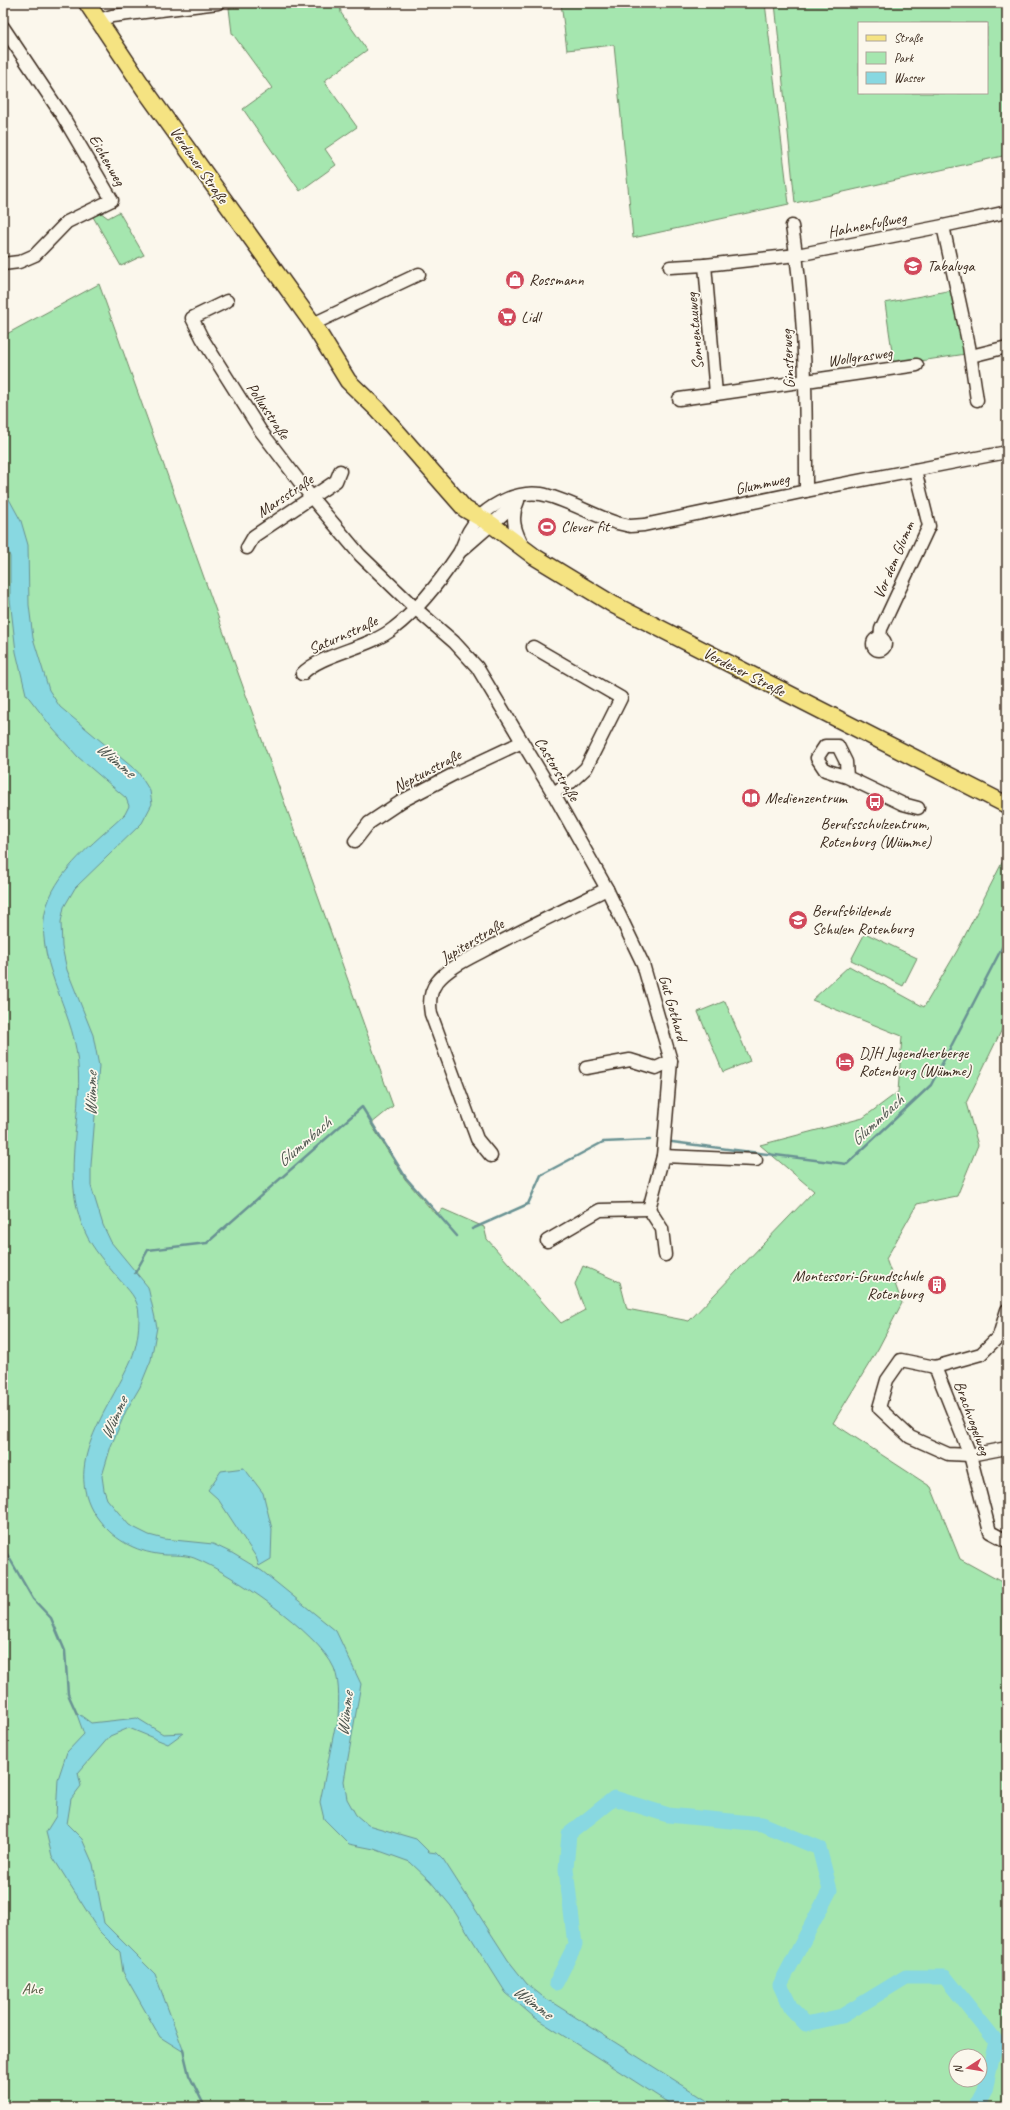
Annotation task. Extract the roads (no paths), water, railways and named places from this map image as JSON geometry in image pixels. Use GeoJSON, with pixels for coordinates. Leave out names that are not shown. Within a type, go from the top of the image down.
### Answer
{"type":"FeatureCollection","features":[{"type":"Feature","properties":{"kind":"main road","name":"Verdener Straße"},"geometry":{"type":"LineString","coordinates":[[87,3],[122,56],[313,324],[348,381],[378,410],[465,510],[484,519],[526,551],[614,605],[1007,805]]}},
{"type":"Feature","properties":{"kind":"street"},"geometry":{"type":"LineString","coordinates":[[99,20],[112,16],[218,3]]}},
{"type":"Feature","properties":{"kind":"street","name":"Eichenweg"},"geometry":{"type":"LineString","coordinates":[[3,27],[62,115],[112,200],[67,222],[35,255],[18,262],[3,264]]}},
{"type":"Feature","properties":{"kind":"street","name":"Hahnenfußweg"},"geometry":{"type":"LineString","coordinates":[[797,255],[1007,212]]}},
{"type":"Feature","properties":{"kind":"street","name":"Ginsterweg"},"geometry":{"type":"LineString","coordinates":[[792,226],[797,255],[806,380],[806,491]]}},
{"type":"Feature","properties":{"kind":"street"},"geometry":{"type":"LineString","coordinates":[[943,226],[971,356],[977,400]]}},
{"type":"Feature","properties":{"kind":"street"},"geometry":{"type":"LineString","coordinates":[[670,267],[705,265],[797,255]]}},
{"type":"Feature","properties":{"kind":"street","name":"Sonnentauweg"},"geometry":{"type":"LineString","coordinates":[[705,265],[716,394]]}},
{"type":"Feature","properties":{"kind":"street"},"geometry":{"type":"LineString","coordinates":[[313,324],[419,274]]}},
{"type":"Feature","properties":{"kind":"street","name":"Polluxstraße"},"geometry":{"type":"LineString","coordinates":[[227,301],[192,318],[202,338],[260,430],[312,498],[353,545],[364,552],[371,564],[416,609]]}},
{"type":"Feature","properties":{"kind":"street"},"geometry":{"type":"LineString","coordinates":[[971,356],[1007,346]]}},
{"type":"Feature","properties":{"kind":"street","name":"Wollgrasweg"},"geometry":{"type":"LineString","coordinates":[[806,380],[917,365]]}},
{"type":"Feature","properties":{"kind":"street"},"geometry":{"type":"LineString","coordinates":[[679,399],[806,380]]}},
{"type":"Feature","properties":{"kind":"street","name":"Glummweg"},"geometry":{"type":"LineString","coordinates":[[484,519],[503,501],[529,494],[542,494],[603,519],[630,526],[680,518],[806,491],[1007,452]]}},
{"type":"Feature","properties":{"kind":"street","name":"Vor dem Glumm"},"geometry":{"type":"LineString","coordinates":[[880,638],[881,629],[929,526],[915,470]]}},
{"type":"Feature","properties":{"kind":"street","name":"Marsstraße"},"geometry":{"type":"LineString","coordinates":[[247,548],[254,536],[312,498],[336,480],[340,471]]}},
{"type":"Feature","properties":{"kind":"street"},"geometry":{"type":"LineString","coordinates":[[484,519],[529,494]]}},
{"type":"Feature","properties":{"kind":"street"},"geometry":{"type":"LineString","coordinates":[[517,502],[513,520],[515,530],[526,551]]}},
{"type":"Feature","properties":{"kind":"street","name":"Saturnstraße"},"geometry":{"type":"LineString","coordinates":[[302,674],[312,665],[366,645],[392,629],[416,609],[484,519]]}},
{"type":"Feature","properties":{"kind":"street","name":"Castorstraße"},"geometry":{"type":"LineString","coordinates":[[416,609],[466,653],[477,667],[553,793],[607,889],[644,964]]}},
{"type":"Feature","properties":{"kind":"street"},"geometry":{"type":"LineString","coordinates":[[533,647],[622,698],[586,768],[572,782],[553,793]]}},
{"type":"Feature","properties":{"kind":"street","name":"Neptunstraße"},"geometry":{"type":"LineString","coordinates":[[356,840],[368,823],[402,801],[456,773],[522,742]]}},
{"type":"Feature","properties":{"kind":"street"},"geometry":{"type":"LineString","coordinates":[[847,777],[884,796],[918,808]]}},
{"type":"Feature","properties":{"kind":"street","name":"Jupiterstraße"},"geometry":{"type":"LineString","coordinates":[[491,1156],[477,1139],[432,1014],[430,1002],[434,986],[440,979],[464,962],[516,933],[607,889]]}},
{"type":"Feature","properties":{"kind":"street","name":"Gut Gothard"},"geometry":{"type":"LineString","coordinates":[[644,964],[672,1061],[663,1156],[649,1209]]}},
{"type":"Feature","properties":{"kind":"street","name":"Gut Gothard"},"geometry":{"type":"LineString","coordinates":[[586,1068],[630,1060],[656,1068],[672,1061]]}},
{"type":"Feature","properties":{"kind":"street"},"geometry":{"type":"LineString","coordinates":[[663,1156],[756,1160]]}},
{"type":"Feature","properties":{"kind":"street"},"geometry":{"type":"LineString","coordinates":[[546,1241],[600,1210],[649,1209],[662,1229],[665,1256]]}},
{"type":"Feature","properties":{"kind":"street"},"geometry":{"type":"LineString","coordinates":[[1007,1310],[999,1336],[981,1354],[935,1367],[901,1360],[887,1380],[879,1408],[910,1437],[948,1454],[970,1455],[1007,1448]]}},
{"type":"Feature","properties":{"kind":"street","name":"Brachvogelweg"},"geometry":{"type":"LineString","coordinates":[[935,1367],[970,1455],[990,1532],[1007,1541]]}},
{"type":"Feature","properties":{"kind":"water","name":"Wümme"},"geometry":{"type":"Polygon","coordinates":[[[3,488],[21,521],[28,545],[29,605],[33,638],[49,690],[60,707],[138,772],[150,791],[152,804],[142,823],[75,888],[64,907],[61,922],[62,947],[67,970],[93,1035],[99,1066],[91,1165],[91,1186],[103,1225],[111,1242],[148,1287],[157,1327],[151,1360],[140,1387],[126,1411],[111,1446],[102,1476],[107,1499],[129,1525],[149,1535],[164,1539],[213,1544],[232,1553],[262,1571],[336,1631],[361,1684],[344,1781],[347,1799],[356,1815],[368,1825],[416,1839],[429,1852],[437,1853],[443,1859],[508,1960],[527,1984],[542,1996],[717,2107],[675,2107],[534,2017],[506,1993],[451,1906],[430,1881],[410,1862],[374,1849],[349,1844],[324,1819],[320,1802],[335,1727],[338,1724],[339,1695],[338,1681],[334,1668],[325,1654],[311,1638],[272,1605],[210,1565],[188,1556],[147,1552],[137,1549],[121,1540],[106,1528],[99,1520],[88,1500],[84,1480],[86,1459],[92,1438],[101,1418],[133,1355],[139,1327],[139,1310],[135,1299],[100,1256],[88,1238],[77,1210],[73,1164],[78,1095],[76,1049],[72,1031],[46,954],[44,916],[50,897],[64,873],[83,852],[125,814],[129,806],[126,798],[78,757],[53,729],[26,694],[16,652],[10,599],[10,557],[3,531],[3,488]]]}},
{"type":"Feature","properties":{"kind":"water"},"geometry":{"type":"Polygon","coordinates":[[[244,1468],[263,1493],[272,1529],[271,1559],[259,1566],[256,1557],[218,1499],[208,1490],[221,1471],[244,1468]]]}},
{"type":"Feature","properties":{"kind":"water"},"geometry":{"type":"Polygon","coordinates":[[[76,1712],[91,1723],[137,1718],[163,1734],[183,1733],[168,1744],[129,1728],[110,1736],[78,1773],[81,1786],[71,1799],[67,1824],[82,1839],[93,1864],[104,1923],[155,1974],[184,2052],[160,2037],[123,1972],[120,1952],[100,1932],[52,1856],[46,1832],[56,1816],[58,1779],[67,1752],[84,1734],[76,1712]]]}},
{"type":"Feature","properties":{"kind":"waterway","name":"Glummbach"},"geometry":{"type":"LineString","coordinates":[[672,1142],[847,1164],[931,1085],[1007,938]]}},
{"type":"Feature","properties":{"kind":"waterway","name":"Glummbach"},"geometry":{"type":"LineString","coordinates":[[135,1273],[148,1250],[207,1243],[362,1107],[406,1178],[457,1236]]}},
{"type":"Feature","properties":{"kind":"waterway","name":"Glummbach"},"geometry":{"type":"LineString","coordinates":[[472,1229],[528,1204],[541,1175],[603,1142],[650,1140]]}},
{"type":"Feature","properties":{"kind":"waterway"},"geometry":{"type":"LineString","coordinates":[[3,1547],[33,1599],[51,1618],[65,1651],[68,1694],[77,1714]]}},
{"type":"Feature","properties":{"kind":"waterway"},"geometry":{"type":"LineString","coordinates":[[556,1983],[575,1945],[566,1869],[569,1834],[614,1798],[668,1815],[762,1824],[819,1848],[830,1890],[780,1985],[791,2008],[806,2024],[842,2016],[906,1977],[945,1977],[996,2041],[985,2090],[976,2107]]}},
{"type":"Feature","properties":{"kind":"waterway"},"geometry":{"type":"LineString","coordinates":[[183,2050],[189,2075],[205,2107]]}},
{"type":"Feature","properties":{"kind":"place","name":"Tabaluga"},"geometry":{"type":"Point","coordinates":[913,266]}},
{"type":"Feature","properties":{"kind":"place","name":"Rossmann"},"geometry":{"type":"Point","coordinates":[515,280]}},
{"type":"Feature","properties":{"kind":"place","name":"Lidl"},"geometry":{"type":"Point","coordinates":[507,317]}},
{"type":"Feature","properties":{"kind":"place","name":"Clever fit"},"geometry":{"type":"Point","coordinates":[547,527]}},
{"type":"Feature","properties":{"kind":"place","name":"Medienzentrum"},"geometry":{"type":"Point","coordinates":[751,798]}},
{"type":"Feature","properties":{"kind":"place","name":"Berufsschulzentrum, Rotenburg (Wümme)"},"geometry":{"type":"Point","coordinates":[875,802]}},
{"type":"Feature","properties":{"kind":"place","name":"Berufsbildende Schulen Rotenburg"},"geometry":{"type":"Point","coordinates":[798,920]}},
{"type":"Feature","properties":{"kind":"place","name":"DJH Jugendherberge Rotenburg (Wümme)"},"geometry":{"type":"Point","coordinates":[845,1062]}},
{"type":"Feature","properties":{"kind":"place","name":"Montessori-Grundschule Rotenburg"},"geometry":{"type":"Point","coordinates":[937,1285]}},
{"type":"Feature","properties":{"kind":"park label","name":"Ahe"},"geometry":{"type":"Point","coordinates":[32,1989]}}]}
